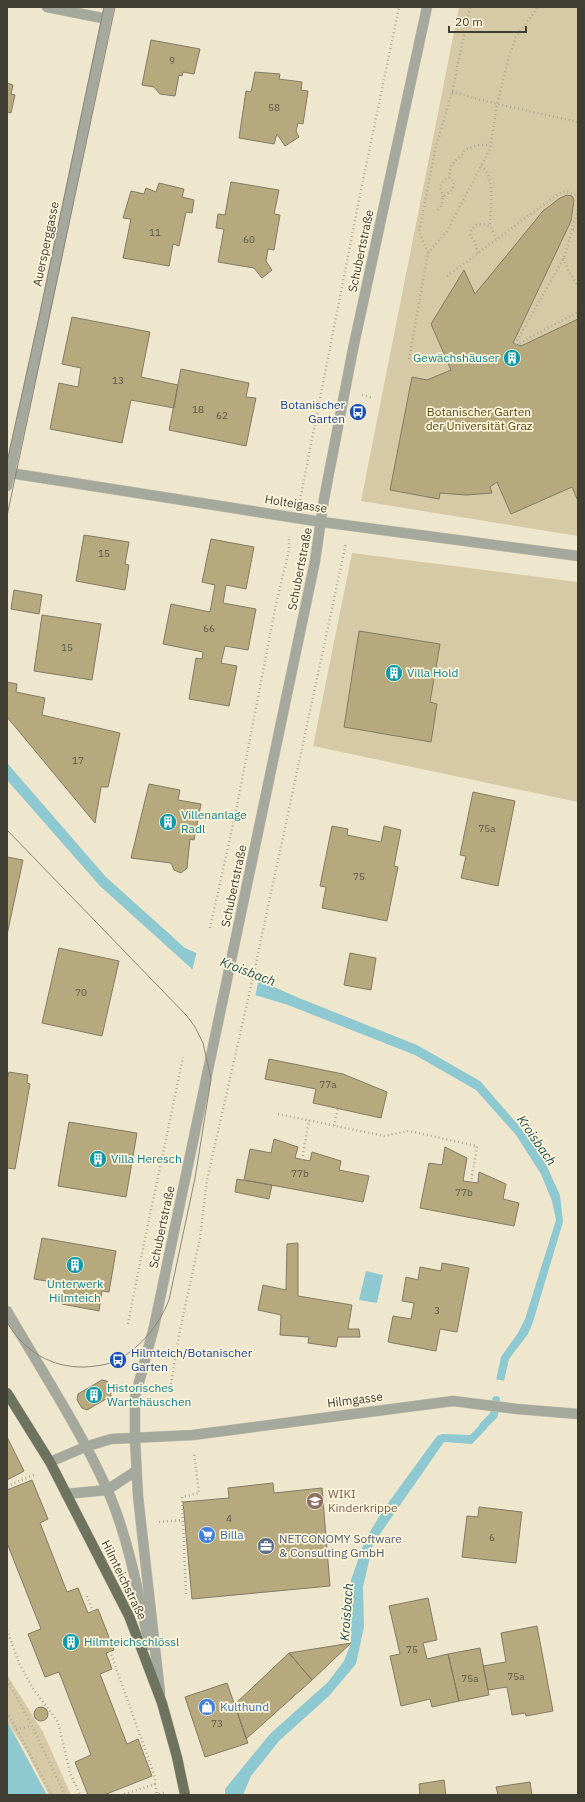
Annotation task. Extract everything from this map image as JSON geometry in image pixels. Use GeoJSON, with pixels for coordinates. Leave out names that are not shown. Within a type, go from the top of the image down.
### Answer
{"type":"FeatureCollection","features":[{"type":"Feature","properties":{"kind":"main road","name":"Hilmteichstraße"},"geometry":{"type":"LineString","coordinates":[[7,1393],[50,1462],[128,1616],[162,1704],[177,1757],[185,1795]]}},
{"type":"Feature","properties":{"kind":"street"},"geometry":{"type":"LineString","coordinates":[[47,7],[107,19]]}},
{"type":"Feature","properties":{"kind":"street","name":"Auersperggasse"},"geometry":{"type":"LineString","coordinates":[[7,486],[109,7]]}},
{"type":"Feature","properties":{"kind":"street","name":"Schubertstraße"},"geometry":{"type":"LineString","coordinates":[[162,1704],[138,1496],[135,1439],[135,1397],[154,1327],[236,942],[316,561],[324,499],[353,349],[427,7]]}},
{"type":"Feature","properties":{"kind":"street","name":"Holteigasse"},"geometry":{"type":"LineString","coordinates":[[10,473],[322,522],[578,556]]}},
{"type":"Feature","properties":{"kind":"street"},"geometry":{"type":"LineString","coordinates":[[7,1311],[85,1447],[107,1490],[122,1532],[136,1583],[162,1704]]}},
{"type":"Feature","properties":{"kind":"street","name":"Hilmgasse"},"geometry":{"type":"LineString","coordinates":[[135,1439],[193,1435],[453,1401],[517,1409],[578,1414]]}},
{"type":"Feature","properties":{"kind":"street"},"geometry":{"type":"LineString","coordinates":[[50,1462],[85,1447],[111,1439],[135,1439]]}},
{"type":"Feature","properties":{"kind":"street"},"geometry":{"type":"LineString","coordinates":[[66,1494],[107,1490],[136,1471]]}},
{"type":"Feature","properties":{"kind":"path"},"geometry":{"type":"LineString","coordinates":[[300,500],[399,7]]}},
{"type":"Feature","properties":{"kind":"path"},"geometry":{"type":"LineString","coordinates":[[428,253],[419,232],[435,150],[452,92],[470,7]]}},
{"type":"Feature","properties":{"kind":"path"},"geometry":{"type":"LineString","coordinates":[[409,359],[428,253],[447,231],[481,166],[490,145],[497,104],[509,56],[516,36],[538,7]]}},
{"type":"Feature","properties":{"kind":"path"},"geometry":{"type":"LineString","coordinates":[[452,92],[497,104],[578,122]]}},
{"type":"Feature","properties":{"kind":"path"},"geometry":{"type":"LineString","coordinates":[[449,178],[451,165],[470,147],[476,145],[490,145]]}},
{"type":"Feature","properties":{"kind":"path"},"geometry":{"type":"LineString","coordinates":[[481,166],[486,170],[488,176],[492,202],[490,227],[496,239]]}},
{"type":"Feature","properties":{"kind":"path"},"geometry":{"type":"LineString","coordinates":[[438,210],[442,206],[443,197],[440,186],[444,180],[449,178]]}},
{"type":"Feature","properties":{"kind":"path"},"geometry":{"type":"LineString","coordinates":[[443,197],[453,189],[454,182],[449,178]]}},
{"type":"Feature","properties":{"kind":"path"},"geometry":{"type":"LineString","coordinates":[[447,276],[558,194],[565,191],[578,196]]}},
{"type":"Feature","properties":{"kind":"path"},"geometry":{"type":"LineString","coordinates":[[578,209],[564,258],[516,344],[578,312]]}},
{"type":"Feature","properties":{"kind":"path"},"geometry":{"type":"LineString","coordinates":[[478,253],[474,240],[470,236],[470,232],[473,227],[478,224],[490,227]]}},
{"type":"Feature","properties":{"kind":"path"},"geometry":{"type":"LineString","coordinates":[[573,229],[578,229]]}},
{"type":"Feature","properties":{"kind":"path"},"geometry":{"type":"LineString","coordinates":[[564,258],[568,270],[578,286]]}},
{"type":"Feature","properties":{"kind":"path"},"geometry":{"type":"LineString","coordinates":[[361,394],[373,398]]}},
{"type":"Feature","properties":{"kind":"path"},"geometry":{"type":"LineString","coordinates":[[210,928],[236,811],[276,604],[289,550],[289,536]]}},
{"type":"Feature","properties":{"kind":"path"},"geometry":{"type":"LineString","coordinates":[[171,1384],[179,1335],[200,1238],[207,1180],[258,954],[347,539]]}},
{"type":"Feature","properties":{"kind":"path"},"geometry":{"type":"LineString","coordinates":[[128,1324],[148,1217],[164,1150],[183,1057]]}},
{"type":"Feature","properties":{"kind":"path"},"geometry":{"type":"LineString","coordinates":[[334,1126],[338,1108]]}},
{"type":"Feature","properties":{"kind":"path"},"geometry":{"type":"LineString","coordinates":[[278,1114],[384,1136],[409,1131],[477,1146],[471,1182]]}},
{"type":"Feature","properties":{"kind":"path"},"geometry":{"type":"LineString","coordinates":[[302,1160],[308,1120]]}},
{"type":"Feature","properties":{"kind":"path"},"geometry":{"type":"LineString","coordinates":[[186,1594],[182,1497],[199,1493],[193,1435]]}},
{"type":"Feature","properties":{"kind":"path"},"geometry":{"type":"LineString","coordinates":[[7,1486],[36,1474]]}},
{"type":"Feature","properties":{"kind":"path"},"geometry":{"type":"LineString","coordinates":[[159,1522],[182,1520]]}},
{"type":"Feature","properties":{"kind":"path"},"geometry":{"type":"LineString","coordinates":[[87,1596],[93,1612]]}},
{"type":"Feature","properties":{"kind":"path"},"geometry":{"type":"LineString","coordinates":[[7,1630],[19,1663],[32,1687],[58,1722],[70,1772],[80,1795]]}},
{"type":"Feature","properties":{"kind":"path"},"geometry":{"type":"LineString","coordinates":[[110,1651],[155,1777],[157,1794]]}},
{"type":"Feature","properties":{"kind":"path"},"geometry":{"type":"LineString","coordinates":[[7,1680],[32,1726],[65,1795]]}},
{"type":"Feature","properties":{"kind":"path"},"geometry":{"type":"LineString","coordinates":[[7,1712],[52,1795]]}},
{"type":"Feature","properties":{"kind":"path"},"geometry":{"type":"LineString","coordinates":[[16,1729],[32,1726]]}},
{"type":"Feature","properties":{"kind":"path"},"geometry":{"type":"LineString","coordinates":[[122,1795],[155,1784]]}},
{"type":"Feature","properties":{"kind":"green space","name":"Botanischer Garten der Universität Graz"},"geometry":{"type":"Polygon","coordinates":[[[459,7],[578,7],[578,536],[361,501],[459,7]]]}},
{"type":"Feature","properties":{"kind":"green space"},"geometry":{"type":"Polygon","coordinates":[[[352,553],[578,582],[578,802],[313,746],[352,553]]]}},
{"type":"Feature","properties":{"kind":"green space"},"geometry":{"type":"Polygon","coordinates":[[[7,1675],[43,1732],[71,1795],[7,1795],[7,1675]]]}},
{"type":"Feature","properties":{"kind":"water","name":"Kroisbach"},"geometry":{"type":"Polygon","coordinates":[[[7,763],[106,877],[185,948],[299,998],[417,1045],[480,1081],[520,1127],[544,1160],[560,1195],[563,1222],[533,1322],[528,1334],[509,1359],[504,1381],[487,1428],[472,1444],[444,1442],[373,1544],[363,1587],[364,1627],[356,1664],[329,1696],[279,1741],[251,1776],[243,1795],[225,1795],[225,1789],[270,1734],[328,1682],[344,1661],[351,1643],[351,1580],[365,1540],[383,1510],[437,1436],[442,1434],[470,1435],[478,1427],[496,1380],[501,1357],[518,1333],[525,1319],[556,1220],[552,1201],[541,1174],[516,1135],[476,1090],[415,1055],[288,1005],[255,995],[192,969],[100,886],[7,780],[7,763]]]}},
{"type":"Feature","properties":{"kind":"water"},"geometry":{"type":"Polygon","coordinates":[[[366,1271],[383,1275],[377,1303],[359,1300],[366,1271]]]}},
{"type":"Feature","properties":{"kind":"water"},"geometry":{"type":"Polygon","coordinates":[[[7,1722],[47,1795],[7,1795],[7,1722]]]}},
{"type":"Feature","properties":{"kind":"pier"},"geometry":{"type":"Polygon","coordinates":[[[197,951],[259,978],[255,997],[192,971],[197,951]]]}},
{"type":"Feature","properties":{"kind":"pier"},"geometry":{"type":"Polygon","coordinates":[[[494,1379],[506,1381],[489,1428],[475,1426],[494,1379]]]}},
{"type":"Feature","properties":{"kind":"pier"},"geometry":{"type":"Polygon","coordinates":[[[7,1720],[25,1749],[49,1795],[47,1795],[7,1720]]]}},
{"type":"Feature","properties":{"kind":"building"},"geometry":{"type":"Polygon","coordinates":[[[151,40],[200,49],[194,74],[183,72],[182,76],[179,75],[175,96],[160,94],[154,87],[142,85],[151,40]]]}},
{"type":"Feature","properties":{"kind":"building"},"geometry":{"type":"Polygon","coordinates":[[[255,72],[280,74],[279,79],[302,82],[301,90],[308,91],[303,124],[298,123],[296,131],[299,137],[285,146],[277,134],[274,144],[239,138],[246,91],[251,92],[255,72]]]}},
{"type":"Feature","properties":{"kind":"building"},"geometry":{"type":"Polygon","coordinates":[[[7,83],[13,85],[11,94],[15,95],[11,113],[7,112],[7,83]]]}},
{"type":"Feature","properties":{"kind":"building"},"geometry":{"type":"Polygon","coordinates":[[[231,182],[279,190],[274,214],[280,215],[274,250],[268,249],[266,261],[272,270],[262,278],[254,268],[218,262],[224,229],[216,228],[218,214],[225,215],[231,182]]]}},
{"type":"Feature","properties":{"kind":"building"},"geometry":{"type":"Polygon","coordinates":[[[159,183],[184,189],[182,197],[194,200],[192,213],[186,212],[179,246],[173,244],[169,266],[123,258],[131,219],[123,218],[131,191],[144,194],[146,188],[156,192],[159,183]]]}},
{"type":"Feature","properties":{"kind":"building","name":"Gewächshäuser"},"geometry":{"type":"Polygon","coordinates":[[[567,195],[572,196],[574,200],[571,221],[513,343],[521,346],[578,319],[578,501],[572,487],[511,514],[497,482],[490,487],[492,493],[466,495],[440,493],[439,499],[390,490],[412,377],[427,380],[451,370],[431,324],[464,270],[475,294],[543,211],[560,198],[567,195]]]}},
{"type":"Feature","properties":{"kind":"building"},"geometry":{"type":"Polygon","coordinates":[[[72,317],[150,332],[141,377],[178,385],[174,408],[131,400],[122,443],[50,429],[59,383],[78,387],[81,368],[62,364],[72,317]]]}},
{"type":"Feature","properties":{"kind":"building"},"geometry":{"type":"Polygon","coordinates":[[[181,369],[249,383],[246,397],[256,398],[246,446],[169,430],[181,369]]]}},
{"type":"Feature","properties":{"kind":"building"},"geometry":{"type":"Polygon","coordinates":[[[84,535],[129,542],[125,564],[129,565],[125,590],[76,581],[84,535]]]}},
{"type":"Feature","properties":{"kind":"building"},"geometry":{"type":"Polygon","coordinates":[[[211,539],[254,547],[246,589],[226,585],[223,603],[256,609],[248,650],[225,646],[221,663],[237,666],[229,706],[189,699],[196,658],[202,659],[203,652],[163,644],[171,604],[210,612],[215,585],[202,582],[211,539]]]}},
{"type":"Feature","properties":{"kind":"building"},"geometry":{"type":"Polygon","coordinates":[[[14,590],[42,595],[39,614],[11,609],[14,590]]]}},
{"type":"Feature","properties":{"kind":"building"},"geometry":{"type":"Polygon","coordinates":[[[42,615],[101,624],[92,680],[34,671],[42,615]]]}},
{"type":"Feature","properties":{"kind":"building","name":"Villa Hold"},"geometry":{"type":"Polygon","coordinates":[[[359,631],[440,644],[430,702],[437,704],[431,742],[344,727],[359,631]]]}},
{"type":"Feature","properties":{"kind":"building"},"geometry":{"type":"Polygon","coordinates":[[[7,682],[17,684],[16,692],[45,698],[42,715],[120,733],[108,787],[101,787],[95,823],[7,717],[7,682]]]}},
{"type":"Feature","properties":{"kind":"building","name":"Villenanlage Radl"},"geometry":{"type":"Polygon","coordinates":[[[149,784],[180,790],[178,800],[201,804],[194,840],[190,839],[187,868],[181,873],[174,870],[171,863],[131,858],[149,784]]]}},
{"type":"Feature","properties":{"kind":"building"},"geometry":{"type":"Polygon","coordinates":[[[473,792],[515,801],[498,886],[461,878],[466,856],[460,855],[473,792]]]}},
{"type":"Feature","properties":{"kind":"building"},"geometry":{"type":"Polygon","coordinates":[[[332,826],[348,829],[347,835],[381,842],[384,826],[401,830],[394,866],[398,867],[387,921],[322,908],[326,887],[320,886],[332,826]]]}},
{"type":"Feature","properties":{"kind":"building"},"geometry":{"type":"Polygon","coordinates":[[[7,857],[23,860],[7,935],[7,857]]]}},
{"type":"Feature","properties":{"kind":"building"},"geometry":{"type":"Polygon","coordinates":[[[59,948],[119,961],[102,1036],[42,1023],[59,948]]]}},
{"type":"Feature","properties":{"kind":"building"},"geometry":{"type":"Polygon","coordinates":[[[350,953],[376,958],[371,990],[344,985],[350,953]]]}},
{"type":"Feature","properties":{"kind":"building"},"geometry":{"type":"Polygon","coordinates":[[[269,1059],[343,1074],[387,1092],[381,1118],[313,1103],[316,1089],[265,1079],[269,1059]]]}},
{"type":"Feature","properties":{"kind":"building"},"geometry":{"type":"Polygon","coordinates":[[[9,1072],[28,1075],[27,1083],[30,1084],[15,1169],[7,1168],[7,1079],[9,1072]]]}},
{"type":"Feature","properties":{"kind":"building","name":"Villa Heresch"},"geometry":{"type":"Polygon","coordinates":[[[69,1122],[137,1133],[126,1197],[58,1186],[69,1122]]]}},
{"type":"Feature","properties":{"kind":"building"},"geometry":{"type":"Polygon","coordinates":[[[274,1139],[298,1147],[295,1158],[310,1161],[312,1152],[341,1161],[339,1170],[369,1176],[363,1202],[244,1180],[250,1149],[271,1153],[274,1139]]]}},
{"type":"Feature","properties":{"kind":"building"},"geometry":{"type":"Polygon","coordinates":[[[445,1147],[467,1158],[463,1181],[478,1183],[479,1172],[506,1184],[503,1199],[519,1203],[514,1226],[420,1208],[429,1163],[442,1165],[445,1147]]]}},
{"type":"Feature","properties":{"kind":"building"},"geometry":{"type":"Polygon","coordinates":[[[237,1179],[272,1185],[269,1199],[235,1192],[237,1179]]]}},
{"type":"Feature","properties":{"kind":"building","name":"Unterwerk Hilmteich"},"geometry":{"type":"Polygon","coordinates":[[[42,1238],[116,1251],[109,1292],[102,1291],[99,1311],[62,1304],[65,1284],[34,1279],[42,1238]]]}},
{"type":"Feature","properties":{"kind":"building"},"geometry":{"type":"Polygon","coordinates":[[[298,1243],[298,1296],[352,1305],[348,1329],[359,1329],[360,1337],[338,1337],[336,1347],[308,1343],[309,1337],[280,1335],[281,1315],[258,1310],[263,1285],[286,1290],[287,1244],[298,1243]]]}},
{"type":"Feature","properties":{"kind":"building"},"geometry":{"type":"Polygon","coordinates":[[[442,1263],[469,1268],[457,1332],[440,1329],[436,1351],[388,1342],[393,1316],[411,1319],[414,1303],[402,1301],[406,1277],[418,1280],[420,1267],[441,1271],[442,1263]]]}},
{"type":"Feature","properties":{"kind":"building","name":"Historisches Wartehäuschen"},"geometry":{"type":"Polygon","coordinates":[[[102,1380],[107,1381],[110,1386],[111,1396],[87,1410],[82,1408],[77,1400],[78,1394],[102,1380]]]}},
{"type":"Feature","properties":{"kind":"building"},"geometry":{"type":"Polygon","coordinates":[[[7,1437],[24,1471],[7,1480],[7,1437]]]}},
{"type":"Feature","properties":{"kind":"building","name":"Hilmteichschlössl"},"geometry":{"type":"Polygon","coordinates":[[[32,1480],[48,1519],[40,1523],[67,1592],[78,1588],[88,1613],[98,1609],[114,1650],[106,1653],[112,1669],[100,1674],[127,1744],[138,1739],[152,1776],[104,1795],[88,1795],[75,1762],[91,1755],[59,1672],[45,1677],[28,1634],[41,1629],[7,1543],[7,1490],[32,1480]]]}},
{"type":"Feature","properties":{"kind":"building"},"geometry":{"type":"Polygon","coordinates":[[[273,1483],[274,1493],[322,1488],[330,1586],[192,1599],[183,1502],[229,1498],[228,1488],[273,1483]]]}},
{"type":"Feature","properties":{"kind":"building"},"geometry":{"type":"Polygon","coordinates":[[[479,1507],[522,1512],[516,1563],[462,1557],[467,1516],[478,1517],[479,1507]]]}},
{"type":"Feature","properties":{"kind":"building"},"geometry":{"type":"Polygon","coordinates":[[[428,1598],[437,1640],[423,1643],[427,1659],[448,1654],[459,1701],[432,1707],[430,1699],[401,1706],[390,1656],[400,1654],[389,1606],[428,1598]]]}},
{"type":"Feature","properties":{"kind":"building"},"geometry":{"type":"Polygon","coordinates":[[[537,1626],[553,1711],[526,1716],[525,1713],[512,1715],[507,1687],[488,1690],[483,1666],[506,1662],[501,1633],[537,1626]]]}},
{"type":"Feature","properties":{"kind":"building"},"geometry":{"type":"Polygon","coordinates":[[[351,1643],[312,1680],[289,1653],[351,1643]]]}},
{"type":"Feature","properties":{"kind":"building"},"geometry":{"type":"Polygon","coordinates":[[[480,1648],[489,1695],[459,1701],[448,1654],[480,1648]]]}},
{"type":"Feature","properties":{"kind":"building"},"geometry":{"type":"Polygon","coordinates":[[[289,1653],[312,1680],[246,1739],[235,1704],[289,1653]]]}},
{"type":"Feature","properties":{"kind":"building"},"geometry":{"type":"Polygon","coordinates":[[[227,1683],[248,1743],[205,1757],[185,1697],[227,1683]]]}},
{"type":"Feature","properties":{"kind":"building"},"geometry":{"type":"Polygon","coordinates":[[[38,1707],[44,1707],[48,1711],[48,1717],[44,1721],[38,1721],[34,1717],[34,1711],[38,1707]]]}},
{"type":"Feature","properties":{"kind":"building"},"geometry":{"type":"Polygon","coordinates":[[[444,1780],[446,1795],[420,1795],[419,1784],[444,1780]]]}},
{"type":"Feature","properties":{"kind":"building"},"geometry":{"type":"Polygon","coordinates":[[[530,1782],[532,1795],[498,1795],[496,1787],[530,1782]]]}},
{"type":"Feature","properties":{"kind":"waterway","name":"Kroisbach"},"geometry":{"type":"LineString","coordinates":[[483,1426],[494,1415],[496,1400]]}},
{"type":"Feature","properties":{"kind":"tram line"},"geometry":{"type":"LineString","coordinates":[[7,462],[104,7]]}},
{"type":"Feature","properties":{"kind":"tram line"},"geometry":{"type":"LineString","coordinates":[[7,516],[115,7]]}},
{"type":"Feature","properties":{"kind":"tram line"},"geometry":{"type":"LineString","coordinates":[[7,830],[187,1016],[195,1027],[203,1043],[211,1079],[195,1178],[169,1300],[160,1318],[149,1334],[135,1348],[114,1362],[94,1366],[73,1367],[50,1361],[40,1356],[21,1341],[7,1322]]}},
{"type":"Feature","properties":{"kind":"place","name":"Gewächshäuser"},"geometry":{"type":"Point","coordinates":[512,358]}},
{"type":"Feature","properties":{"kind":"place","name":"Botanischer Garten"},"geometry":{"type":"Point","coordinates":[358,412]}},
{"type":"Feature","properties":{"kind":"place","name":"Villa Hold"},"geometry":{"type":"Point","coordinates":[394,673]}},
{"type":"Feature","properties":{"kind":"place","name":"Villenanlage Radl"},"geometry":{"type":"Point","coordinates":[168,822]}},
{"type":"Feature","properties":{"kind":"place","name":"Villa Heresch"},"geometry":{"type":"Point","coordinates":[98,1159]}},
{"type":"Feature","properties":{"kind":"place","name":"Unterwerk Hilmteich"},"geometry":{"type":"Point","coordinates":[75,1265]}},
{"type":"Feature","properties":{"kind":"place","name":"Hilmteich/Botanischer Garten"},"geometry":{"type":"Point","coordinates":[118,1360]}},
{"type":"Feature","properties":{"kind":"place","name":"Historisches Wartehäuschen"},"geometry":{"type":"Point","coordinates":[94,1395]}},
{"type":"Feature","properties":{"kind":"place","name":"WIKI Kinderkrippe"},"geometry":{"type":"Point","coordinates":[315,1501]}},
{"type":"Feature","properties":{"kind":"place","name":"Billa"},"geometry":{"type":"Point","coordinates":[207,1535]}},
{"type":"Feature","properties":{"kind":"place","name":"NETCONOMY Software & Consulting GmbH"},"geometry":{"type":"Point","coordinates":[266,1546]}},
{"type":"Feature","properties":{"kind":"place","name":"Hilmteichschlössl"},"geometry":{"type":"Point","coordinates":[71,1642]}},
{"type":"Feature","properties":{"kind":"place","name":"Kulthund"},"geometry":{"type":"Point","coordinates":[207,1707]}}]}
